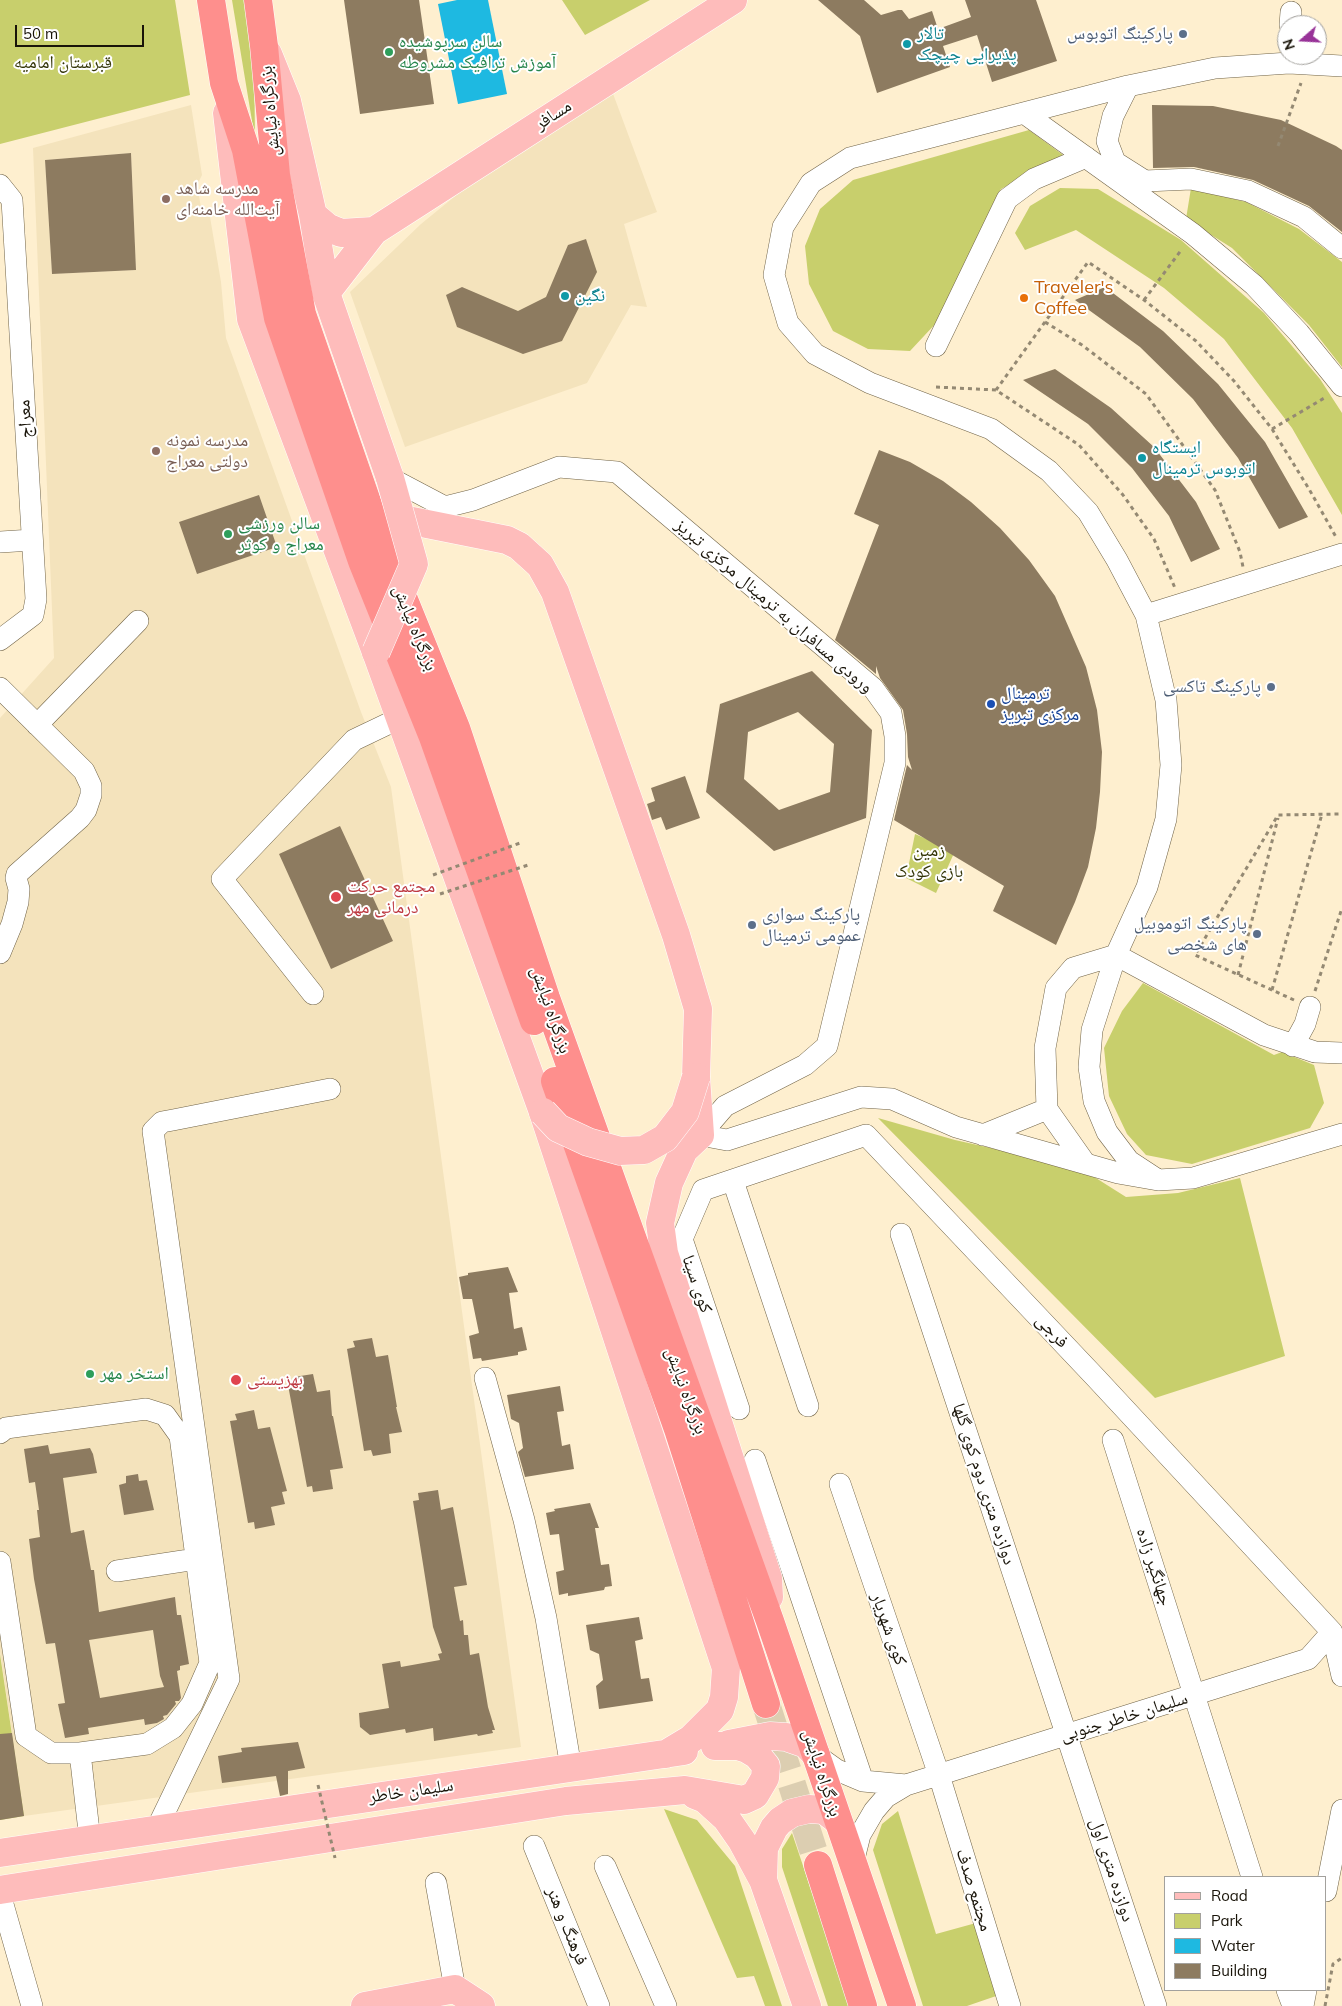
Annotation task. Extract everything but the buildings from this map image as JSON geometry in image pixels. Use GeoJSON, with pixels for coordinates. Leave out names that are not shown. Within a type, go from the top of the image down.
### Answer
{"type":"FeatureCollection","features":[{"type":"Feature","properties":{"kind":"highway","name":"بزرگراه نیایش"},"geometry":{"type":"LineString","coordinates":[[211,0],[224,82],[246,150],[278,318],[362,561],[433,737],[678,1429],[766,1704]]}},
{"type":"Feature","properties":{"kind":"highway","name":"بزرگراه نیایش"},"geometry":{"type":"LineString","coordinates":[[258,0],[276,175],[302,314],[383,548],[456,728],[550,1008],[770,1621],[902,2006]]}},
{"type":"Feature","properties":{"kind":"highway"},"geometry":{"type":"LineString","coordinates":[[818,1865],[863,2006]]}},
{"type":"Feature","properties":{"kind":"main road","name":"مسافر"},"geometry":{"type":"LineString","coordinates":[[374,231],[732,0]]}},
{"type":"Feature","properties":{"kind":"main road"},"geometry":{"type":"LineString","coordinates":[[264,46],[287,101],[313,215],[326,293],[390,478],[414,564],[376,652]]}},
{"type":"Feature","properties":{"kind":"main road","name":"بزرگراه نیایش"},"geometry":{"type":"LineString","coordinates":[[224,82],[251,319],[376,652],[543,1112],[726,1668],[724,1697],[720,1710],[691,1740],[666,1754]]}},
{"type":"Feature","properties":{"kind":"main road"},"geometry":{"type":"LineString","coordinates":[[313,215],[327,227],[341,233],[374,231]]}},
{"type":"Feature","properties":{"kind":"main road"},"geometry":{"type":"LineString","coordinates":[[326,293],[374,231]]}},
{"type":"Feature","properties":{"kind":"main road"},"geometry":{"type":"LineString","coordinates":[[402,519],[507,540],[519,546],[540,565],[555,592],[679,944],[698,1009],[696,1077],[700,1135],[684,1150],[669,1183],[660,1223],[664,1253],[768,1578],[770,1621]]}},
{"type":"Feature","properties":{"kind":"main road"},"geometry":{"type":"LineString","coordinates":[[543,1112],[558,1128],[588,1142],[620,1151],[644,1150],[665,1138],[685,1112],[696,1077]]}},
{"type":"Feature","properties":{"kind":"main road","name":"سلیمان خاطر"},"geometry":{"type":"LineString","coordinates":[[0,1854],[666,1754],[770,1736],[786,1737],[806,1744],[816,1755]]}},
{"type":"Feature","properties":{"kind":"main road","name":"سلیمان خاطر"},"geometry":{"type":"LineString","coordinates":[[0,1890],[566,1801],[685,1790],[744,1800],[754,1795],[765,1778],[766,1766],[757,1755],[747,1748],[715,1746]]}},
{"type":"Feature","properties":{"kind":"main road"},"geometry":{"type":"LineString","coordinates":[[685,1790],[705,1799],[726,1818],[742,1841],[763,1880],[807,2006]]}},
{"type":"Feature","properties":{"kind":"main road"},"geometry":{"type":"LineString","coordinates":[[763,1880],[764,1848],[771,1833],[780,1821],[792,1813],[809,1808],[824,1810],[837,1820]]}},
{"type":"Feature","properties":{"kind":"main road"},"geometry":{"type":"LineString","coordinates":[[366,2006],[455,1989],[482,2006]]}},
{"type":"Feature","properties":{"kind":"street"},"geometry":{"type":"LineString","coordinates":[[1158,1180],[1129,1161],[1107,1132],[1094,1101],[1090,1067],[1092,1030],[1116,955],[1147,886],[1166,819],[1171,765],[1166,700],[1146,615],[1117,560],[1088,512],[1048,471],[991,429],[870,383],[815,354],[788,323],[774,275],[783,227],[811,183],[850,158],[1128,86],[1215,68],[1277,63]]}},
{"type":"Feature","properties":{"kind":"street"},"geometry":{"type":"LineString","coordinates":[[1327,64],[1342,66]]}},
{"type":"Feature","properties":{"kind":"street"},"geometry":{"type":"LineString","coordinates":[[1128,86],[1113,116],[1108,141],[1116,162],[1145,181],[1191,179],[1248,191],[1304,217],[1342,248]]}},
{"type":"Feature","properties":{"kind":"street"},"geometry":{"type":"LineString","coordinates":[[1024,112],[1193,234],[1254,285],[1299,333],[1338,389]]}},
{"type":"Feature","properties":{"kind":"street"},"geometry":{"type":"LineString","coordinates":[[936,346],[1007,199],[1034,179],[1086,157]]}},
{"type":"Feature","properties":{"kind":"street","name":"معراج"},"geometry":{"type":"LineString","coordinates":[[0,185],[12,200],[36,599],[33,615],[0,640]]}},
{"type":"Feature","properties":{"kind":"street","name":"ورودی مسافران به ترمینال مرکزی تبریز"},"geometry":{"type":"LineString","coordinates":[[390,478],[445,508],[473,500],[559,467],[617,472],[873,688],[891,713],[895,736],[895,762],[826,1046],[804,1065],[725,1106],[700,1135]]}},
{"type":"Feature","properties":{"kind":"street"},"geometry":{"type":"LineString","coordinates":[[0,542],[32,540]]}},
{"type":"Feature","properties":{"kind":"street"},"geometry":{"type":"LineString","coordinates":[[1146,615],[1246,584],[1340,547]]}},
{"type":"Feature","properties":{"kind":"street"},"geometry":{"type":"LineString","coordinates":[[37,725],[138,621]]}},
{"type":"Feature","properties":{"kind":"street"},"geometry":{"type":"LineString","coordinates":[[0,688],[84,771],[91,786],[91,795],[86,810],[80,818],[17,874],[18,902],[12,924],[0,953]]}},
{"type":"Feature","properties":{"kind":"street"},"geometry":{"type":"LineString","coordinates":[[313,994],[222,879],[354,740],[400,718]]}},
{"type":"Feature","properties":{"kind":"street"},"geometry":{"type":"LineString","coordinates":[[1084,1164],[1046,1108],[1045,1048],[1056,988],[1073,968],[1116,955],[1264,1035],[1316,1052],[1342,1053]]}},
{"type":"Feature","properties":{"kind":"street"},"geometry":{"type":"LineString","coordinates":[[1294,1046],[1305,1024],[1310,1007]]}},
{"type":"Feature","properties":{"kind":"street"},"geometry":{"type":"LineString","coordinates":[[156,1830],[229,1679],[153,1131],[162,1122],[330,1089]]}},
{"type":"Feature","properties":{"kind":"street"},"geometry":{"type":"LineString","coordinates":[[700,1135],[727,1140],[861,1097],[892,1100],[956,1127],[1118,1173],[1158,1180],[1194,1178],[1342,1134]]}},
{"type":"Feature","properties":{"kind":"street"},"geometry":{"type":"LineString","coordinates":[[983,1135],[1046,1108]]}},
{"type":"Feature","properties":{"kind":"street","name":"فرجی"},"geometry":{"type":"LineString","coordinates":[[733,1180],[866,1135],[1096,1378],[1332,1632]]}},
{"type":"Feature","properties":{"kind":"street"},"geometry":{"type":"LineString","coordinates":[[733,1180],[808,1406]]}},
{"type":"Feature","properties":{"kind":"street","name":"کوی سینا"},"geometry":{"type":"LineString","coordinates":[[733,1180],[703,1190],[682,1239],[739,1409]]}},
{"type":"Feature","properties":{"kind":"street","name":"دوازده متری دوم کوی گلها"},"geometry":{"type":"LineString","coordinates":[[901,1234],[1067,1735]]}},
{"type":"Feature","properties":{"kind":"street"},"geometry":{"type":"LineString","coordinates":[[485,1378],[524,1520],[546,1618],[571,1768]]}},
{"type":"Feature","properties":{"kind":"street"},"geometry":{"type":"LineString","coordinates":[[0,1434],[6,1428],[146,1409],[165,1415],[180,1436],[210,1662],[192,1704],[173,1728],[147,1744],[80,1753],[51,1753],[26,1736],[0,1562]]}},
{"type":"Feature","properties":{"kind":"street","name":"جهانگیر زاده"},"geometry":{"type":"LineString","coordinates":[[1113,1440],[1252,1876]]}},
{"type":"Feature","properties":{"kind":"street"},"geometry":{"type":"LineString","coordinates":[[755,1460],[863,1780]]}},
{"type":"Feature","properties":{"kind":"street","name":"کوی شهریار"},"geometry":{"type":"LineString","coordinates":[[840,1484],[939,1775]]}},
{"type":"Feature","properties":{"kind":"street"},"geometry":{"type":"LineString","coordinates":[[116,1570],[196,1559]]}},
{"type":"Feature","properties":{"kind":"street"},"geometry":{"type":"LineString","coordinates":[[1332,1632],[1342,1676]]}},
{"type":"Feature","properties":{"kind":"street","name":"سلیمان خاطر جنوبی"},"geometry":{"type":"LineString","coordinates":[[853,1864],[860,1835],[874,1811],[886,1797],[906,1785],[1308,1659],[1332,1632]]}},
{"type":"Feature","properties":{"kind":"street","name":"دوازده متری اول"},"geometry":{"type":"LineString","coordinates":[[1067,1735],[1156,2006]]}},
{"type":"Feature","properties":{"kind":"street"},"geometry":{"type":"LineString","coordinates":[[80,1753],[90,1840]]}},
{"type":"Feature","properties":{"kind":"street","name":"سلیمان خاطر جنوبی"},"geometry":{"type":"LineString","coordinates":[[816,1755],[837,1770],[863,1780],[906,1785]]}},
{"type":"Feature","properties":{"kind":"street","name":"مجتمع صدف"},"geometry":{"type":"LineString","coordinates":[[939,1775],[1010,2006]]}},
{"type":"Feature","properties":{"kind":"street"},"geometry":{"type":"LineString","coordinates":[[1327,1887],[1342,1810]]}},
{"type":"Feature","properties":{"kind":"street","name":"فرهنگ و هنر"},"geometry":{"type":"LineString","coordinates":[[534,1846],[599,2006]]}},
{"type":"Feature","properties":{"kind":"street"},"geometry":{"type":"LineString","coordinates":[[605,1866],[666,2006]]}},
{"type":"Feature","properties":{"kind":"street"},"geometry":{"type":"LineString","coordinates":[[436,1883],[455,1989]]}},
{"type":"Feature","properties":{"kind":"street"},"geometry":{"type":"LineString","coordinates":[[0,1894],[32,2006]]}},
{"type":"Feature","properties":{"kind":"street"},"geometry":{"type":"LineString","coordinates":[[1288,1991],[1293,2006]]}},
{"type":"Feature","properties":{"kind":"street"},"geometry":{"type":"LineString","coordinates":[[1303,2006],[1306,1991]]}},
{"type":"Feature","properties":{"kind":"path"},"geometry":{"type":"LineString","coordinates":[[1278,146],[1295,65]]}},
{"type":"Feature","properties":{"kind":"path"},"geometry":{"type":"LineString","coordinates":[[1144,300],[1193,234]]}},
{"type":"Feature","properties":{"kind":"path"},"geometry":{"type":"LineString","coordinates":[[996,390],[1088,262],[1144,300],[1196,341],[1234,381],[1272,429],[1309,489],[1340,547]]}},
{"type":"Feature","properties":{"kind":"path"},"geometry":{"type":"LineString","coordinates":[[1046,322],[1082,345],[1146,394],[1215,490],[1240,552],[1246,584]]}},
{"type":"Feature","properties":{"kind":"path"},"geometry":{"type":"LineString","coordinates":[[1272,429],[1338,389]]}},
{"type":"Feature","properties":{"kind":"path"},"geometry":{"type":"LineString","coordinates":[[1278,814],[1342,814]]}},
{"type":"Feature","properties":{"kind":"path"},"geometry":{"type":"LineString","coordinates":[[1278,814],[1195,955],[1310,1007],[1342,908]]}},
{"type":"Feature","properties":{"kind":"path"},"geometry":{"type":"LineString","coordinates":[[1238,975],[1278,814]]}},
{"type":"Feature","properties":{"kind":"path"},"geometry":{"type":"LineString","coordinates":[[1272,990],[1322,814]]}},
{"type":"Feature","properties":{"kind":"path"},"geometry":{"type":"LineString","coordinates":[[433,875],[520,843]]}},
{"type":"Feature","properties":{"kind":"path"},"geometry":{"type":"LineString","coordinates":[[440,894],[528,866]]}},
{"type":"Feature","properties":{"kind":"path"},"geometry":{"type":"LineString","coordinates":[[318,1785],[335,1858]]}},
{"type":"Feature","properties":{"kind":"path"},"geometry":{"type":"LineString","coordinates":[[1325,2006],[1333,1964],[1342,1958]]}},
{"type":"Feature","properties":{"kind":"shaded area"},"geometry":{"type":"Polygon","coordinates":[[[612,91],[657,212],[624,224],[647,307],[631,305],[587,383],[405,447],[350,292],[421,224],[530,135],[612,91]]]}},
{"type":"Feature","properties":{"kind":"shaded area","name":"بهزیستی"},"geometry":{"type":"Polygon","coordinates":[[[191,105],[202,175],[197,185],[202,213],[210,217],[221,282],[226,338],[361,712],[391,787],[521,1747],[24,1816],[0,1651],[0,718],[54,658],[33,148],[191,105]],[[131,153],[45,160],[52,274],[136,270],[131,153]]]}},
{"type":"Feature","properties":{"kind":"green space","name":"قبرستان امامیه"},"geometry":{"type":"Polygon","coordinates":[[[0,0],[175,0],[190,95],[0,144],[0,0]]]}},
{"type":"Feature","properties":{"kind":"green space"},"geometry":{"type":"Polygon","coordinates":[[[232,0],[245,0],[254,59],[255,139],[232,0]]]}},
{"type":"Feature","properties":{"kind":"green space"},"geometry":{"type":"Polygon","coordinates":[[[562,0],[650,0],[585,35],[562,0]]]}},
{"type":"Feature","properties":{"kind":"green space"},"geometry":{"type":"Polygon","coordinates":[[[1029,130],[1063,155],[1001,189],[938,321],[910,351],[868,349],[833,331],[809,284],[805,246],[820,209],[853,180],[1029,130]]]}},
{"type":"Feature","properties":{"kind":"green space"},"geometry":{"type":"Polygon","coordinates":[[[1060,188],[1098,189],[1181,240],[1264,313],[1320,379],[1342,413],[1342,515],[1292,428],[1224,339],[1164,288],[1076,230],[1025,250],[1015,233],[1030,206],[1060,188]]]}},
{"type":"Feature","properties":{"kind":"green space"},"geometry":{"type":"Polygon","coordinates":[[[1191,188],[1246,202],[1299,229],[1342,262],[1342,367],[1309,325],[1232,248],[1186,219],[1191,188]]]}},
{"type":"Feature","properties":{"kind":"green space","name":"زمین بازی کودک"},"geometry":{"type":"Polygon","coordinates":[[[915,834],[955,851],[936,893],[906,878],[915,834]]]}},
{"type":"Feature","properties":{"kind":"green space"},"geometry":{"type":"Polygon","coordinates":[[[1143,983],[1274,1055],[1282,1052],[1314,1065],[1324,1103],[1310,1128],[1192,1164],[1146,1155],[1127,1134],[1109,1096],[1104,1048],[1122,1011],[1143,983]]]}},
{"type":"Feature","properties":{"kind":"green space"},"geometry":{"type":"Polygon","coordinates":[[[878,1118],[955,1140],[1080,1168],[1126,1197],[1178,1193],[1240,1178],[1285,1356],[1155,1398],[878,1118]]]}},
{"type":"Feature","properties":{"kind":"green space"},"geometry":{"type":"Polygon","coordinates":[[[0,1654],[24,1816],[0,1820],[0,1654]]]}},
{"type":"Feature","properties":{"kind":"green space"},"geometry":{"type":"Polygon","coordinates":[[[664,1809],[697,1820],[735,1866],[782,2006],[765,2006],[754,1976],[737,1978],[664,1809]]]}},
{"type":"Feature","properties":{"kind":"green space"},"geometry":{"type":"Polygon","coordinates":[[[898,1811],[936,1934],[976,1923],[999,1995],[967,2006],[923,2006],[873,1850],[882,1824],[898,1811]]]}},
{"type":"Feature","properties":{"kind":"green space"},"geometry":{"type":"Polygon","coordinates":[[[792,1833],[850,2006],[828,2006],[782,1867],[782,1849],[792,1833]]]}},
{"type":"Feature","properties":{"kind":"water"},"geometry":{"type":"Polygon","coordinates":[[[457,0],[488,0],[507,94],[458,104],[438,4],[457,0]]]}},
{"type":"Feature","properties":{"kind":"tunnel"},"geometry":{"type":"LineString","coordinates":[[766,1704],[818,1865]]}},
{"type":"Feature","properties":{"kind":"place","name":"پارکینگ اتوبوس"},"geometry":{"type":"Point","coordinates":[1183,34]}},
{"type":"Feature","properties":{"kind":"place","name":"تالار پذیرایی چیچک"},"geometry":{"type":"Point","coordinates":[907,44]}},
{"type":"Feature","properties":{"kind":"place","name":"سالن سرپوشیده آموزش ترافیک مشروطه"},"geometry":{"type":"Point","coordinates":[389,52]}},
{"type":"Feature","properties":{"kind":"place","name":"مدرسه شاهد آیت‌الله خامنه‌ای"},"geometry":{"type":"Point","coordinates":[166,199]}},
{"type":"Feature","properties":{"kind":"place","name":"نگین"},"geometry":{"type":"Point","coordinates":[565,296]}},
{"type":"Feature","properties":{"kind":"place","name":"Traveler's Coffee"},"geometry":{"type":"Point","coordinates":[1024,298]}},
{"type":"Feature","properties":{"kind":"place","name":"مدرسه نمونه دولتی معراج"},"geometry":{"type":"Point","coordinates":[156,451]}},
{"type":"Feature","properties":{"kind":"place","name":"ایستگاه اتوبوس ترمینال"},"geometry":{"type":"Point","coordinates":[1142,458]}},
{"type":"Feature","properties":{"kind":"place","name":"سالن ورزشی معراج و کوثر"},"geometry":{"type":"Point","coordinates":[228,534]}},
{"type":"Feature","properties":{"kind":"place","name":"پارکینگ تاکسی"},"geometry":{"type":"Point","coordinates":[1271,687]}},
{"type":"Feature","properties":{"kind":"place","name":"ترمینال مرکزی تبریز"},"geometry":{"type":"Point","coordinates":[991,704]}},
{"type":"Feature","properties":{"kind":"place","name":"مجتمع حرکت درمانی مهر"},"geometry":{"type":"Point","coordinates":[336,897]}},
{"type":"Feature","properties":{"kind":"place","name":"پارکینگ سواری عمومی ترمینال"},"geometry":{"type":"Point","coordinates":[752,925]}},
{"type":"Feature","properties":{"kind":"place","name":"پارکینگ اتوموبیل های شخصی"},"geometry":{"type":"Point","coordinates":[1257,934]}},
{"type":"Feature","properties":{"kind":"place","name":"استخر مهر"},"geometry":{"type":"Point","coordinates":[90,1374]}},
{"type":"Feature","properties":{"kind":"place","name":"بهزیستی"},"geometry":{"type":"Point","coordinates":[236,1380]}}]}
